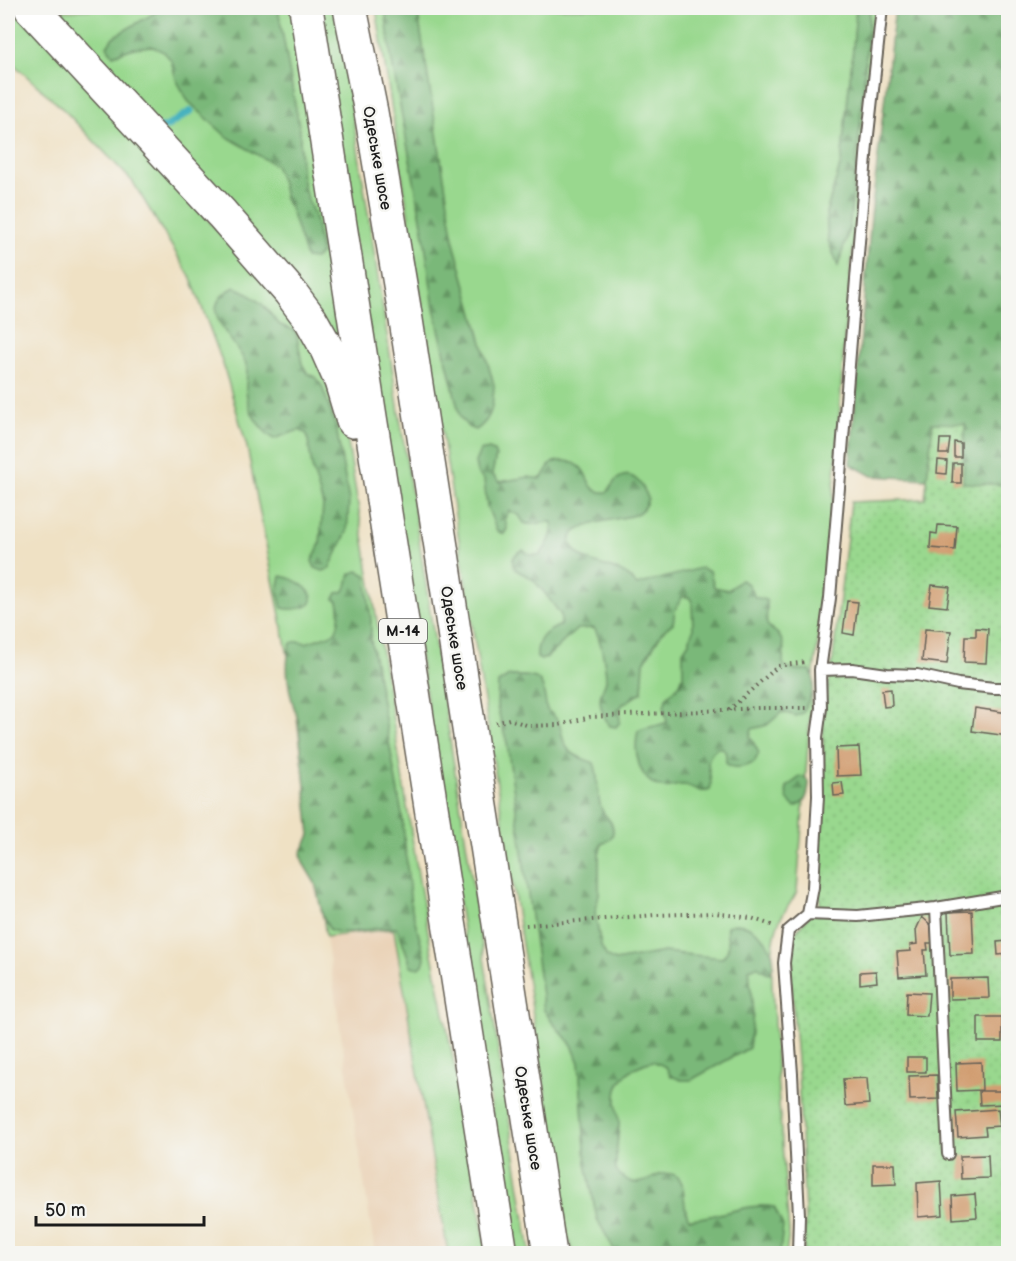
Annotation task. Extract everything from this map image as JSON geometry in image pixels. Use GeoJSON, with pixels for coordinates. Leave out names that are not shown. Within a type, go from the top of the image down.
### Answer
{"type":"FeatureCollection","features":[{"type":"Feature","properties":{"kind":"highway"},"geometry":{"type":"LineString","coordinates":[[31,8],[222,214],[279,278],[311,320],[341,381],[356,429],[371,495],[394,576]]}},
{"type":"Feature","properties":{"kind":"highway","name":"М-14"},"geometry":{"type":"LineString","coordinates":[[306,8],[501,1254]]}},
{"type":"Feature","properties":{"kind":"highway","name":"Одеське шосе"},"geometry":{"type":"LineString","coordinates":[[352,13],[406,320],[550,1254]]}},
{"type":"Feature","properties":{"kind":"lane"},"geometry":{"type":"LineString","coordinates":[[798,1254],[799,1215],[784,963],[788,931],[808,914],[813,887],[821,666],[831,587],[867,144],[882,8]]}},
{"type":"Feature","properties":{"kind":"lane"},"geometry":{"type":"LineString","coordinates":[[821,666],[887,674],[917,675],[958,684],[1008,688]]}},
{"type":"Feature","properties":{"kind":"lane"},"geometry":{"type":"LineString","coordinates":[[808,914],[858,916],[936,908],[1008,896]]}},
{"type":"Feature","properties":{"kind":"lane"},"geometry":{"type":"LineString","coordinates":[[936,908],[948,1154]]}},
{"type":"Feature","properties":{"kind":"path"},"geometry":{"type":"LineString","coordinates":[[728,710],[778,666],[800,662],[821,666]]}},
{"type":"Feature","properties":{"kind":"path"},"geometry":{"type":"LineString","coordinates":[[469,731],[509,719],[529,726],[559,725],[591,717],[821,708]]}},
{"type":"Feature","properties":{"kind":"path"},"geometry":{"type":"LineString","coordinates":[[498,927],[656,915],[715,913],[751,918],[788,931]]}},
{"type":"Feature","properties":{"kind":"shaded area"},"geometry":{"type":"Polygon","coordinates":[[[390,928],[396,935],[448,1253],[375,1253],[326,937],[390,928]]]}},
{"type":"Feature","properties":{"kind":"green space"},"geometry":{"type":"Polygon","coordinates":[[[8,8],[21,8],[303,327],[346,431],[418,874],[457,1078],[487,1253],[448,1253],[394,930],[326,937],[290,666],[247,447],[223,364],[191,278],[133,182],[65,111],[8,59],[8,8]]]}},
{"type":"Feature","properties":{"kind":"green space"},"geometry":{"type":"Polygon","coordinates":[[[163,8],[278,8],[300,132],[301,172],[305,192],[315,218],[321,253],[315,259],[306,258],[275,165],[226,136],[188,101],[176,79],[171,60],[164,52],[151,46],[134,48],[113,55],[107,46],[113,37],[163,8]]]}},
{"type":"Feature","properties":{"kind":"green space"},"geometry":{"type":"Polygon","coordinates":[[[293,8],[344,333],[330,337],[57,13],[60,10],[293,8]]]}},
{"type":"Feature","properties":{"kind":"green space"},"geometry":{"type":"Polygon","coordinates":[[[318,8],[336,8],[530,1253],[514,1253],[318,8]]]}},
{"type":"Feature","properties":{"kind":"green space"},"geometry":{"type":"Polygon","coordinates":[[[376,8],[876,8],[844,342],[824,597],[813,679],[797,891],[779,922],[772,956],[775,1048],[789,1233],[786,1253],[573,1253],[568,1239],[376,8]]]}},
{"type":"Feature","properties":{"kind":"green space"},"geometry":{"type":"Polygon","coordinates":[[[385,8],[417,8],[455,247],[494,385],[489,416],[476,430],[468,427],[460,417],[434,308],[423,229],[391,57],[385,8]]]}},
{"type":"Feature","properties":{"kind":"green space"},"geometry":{"type":"Polygon","coordinates":[[[856,8],[870,8],[849,229],[838,266],[828,240],[826,213],[841,163],[856,8]]]}},
{"type":"Feature","properties":{"kind":"green space"},"geometry":{"type":"Polygon","coordinates":[[[895,8],[1008,8],[1008,485],[963,484],[965,424],[933,424],[927,479],[872,476],[850,464],[871,217],[895,8]]]}},
{"type":"Feature","properties":{"kind":"green space"},"geometry":{"type":"Polygon","coordinates":[[[235,287],[262,304],[280,325],[294,330],[302,364],[308,374],[315,377],[322,386],[336,427],[349,501],[347,532],[329,569],[323,571],[315,568],[312,561],[320,544],[323,505],[312,467],[307,434],[299,430],[274,439],[257,423],[247,396],[246,364],[220,324],[217,305],[222,296],[235,287]]]}},
{"type":"Feature","properties":{"kind":"green space"},"geometry":{"type":"Polygon","coordinates":[[[933,423],[965,424],[963,483],[1008,485],[1008,1253],[804,1253],[805,1213],[798,1073],[789,955],[794,934],[820,903],[817,869],[823,770],[823,714],[833,658],[851,502],[925,499],[933,423]]]}},
{"type":"Feature","properties":{"kind":"green space"},"geometry":{"type":"Polygon","coordinates":[[[489,449],[494,451],[496,456],[492,474],[499,482],[528,477],[540,479],[551,464],[556,461],[565,461],[581,468],[590,484],[599,492],[607,492],[616,480],[622,477],[632,477],[640,483],[648,498],[645,506],[639,512],[627,517],[593,524],[574,533],[571,540],[573,548],[584,558],[627,575],[637,585],[701,568],[710,571],[714,587],[728,590],[741,580],[748,584],[755,597],[766,600],[767,624],[779,635],[783,644],[784,666],[796,670],[810,670],[814,680],[803,713],[796,716],[782,712],[767,725],[752,729],[750,736],[759,753],[754,763],[732,767],[726,763],[723,748],[717,748],[708,764],[711,779],[710,790],[703,791],[684,785],[661,787],[653,784],[642,772],[636,747],[638,731],[667,722],[664,708],[666,698],[680,684],[683,676],[683,651],[693,630],[692,602],[689,597],[682,597],[675,610],[673,623],[662,632],[644,662],[642,692],[623,704],[619,710],[620,722],[616,727],[610,726],[601,707],[600,698],[606,675],[601,646],[594,628],[577,629],[546,658],[541,660],[537,658],[540,641],[546,633],[561,625],[561,615],[539,586],[514,567],[513,559],[523,550],[530,555],[540,555],[548,544],[553,526],[552,522],[524,523],[519,515],[509,511],[505,518],[507,529],[504,534],[497,531],[487,506],[484,480],[477,473],[475,462],[480,451],[489,449]]]}},
{"type":"Feature","properties":{"kind":"green space"},"geometry":{"type":"Polygon","coordinates":[[[358,571],[366,575],[371,640],[402,815],[411,906],[425,958],[423,965],[419,968],[411,966],[396,928],[354,932],[330,930],[323,917],[315,883],[303,863],[301,853],[310,835],[298,719],[288,681],[287,661],[291,643],[298,641],[306,643],[335,633],[340,613],[338,601],[334,599],[337,593],[343,592],[347,586],[350,574],[358,571]]]}},
{"type":"Feature","properties":{"kind":"green space"},"geometry":{"type":"Polygon","coordinates":[[[281,576],[305,587],[312,599],[308,606],[282,608],[278,591],[281,576]]]}},
{"type":"Feature","properties":{"kind":"green space"},"geometry":{"type":"Polygon","coordinates":[[[509,676],[529,676],[539,681],[544,691],[547,710],[560,725],[563,739],[570,752],[594,763],[600,804],[613,828],[611,837],[602,844],[599,854],[599,894],[595,913],[601,946],[607,957],[615,961],[664,952],[722,958],[729,946],[727,926],[736,924],[745,925],[760,934],[771,949],[773,965],[770,973],[757,966],[749,969],[753,1014],[749,1048],[691,1080],[681,1080],[671,1076],[666,1067],[653,1061],[638,1066],[626,1074],[616,1094],[619,1125],[616,1171],[625,1179],[640,1183],[664,1174],[677,1176],[683,1186],[686,1214],[689,1219],[743,1208],[774,1207],[783,1226],[780,1253],[616,1253],[597,1219],[586,1163],[579,1063],[572,1045],[544,1010],[507,743],[497,707],[498,683],[509,676]]]}},
{"type":"Feature","properties":{"kind":"green space"},"geometry":{"type":"Polygon","coordinates":[[[800,777],[805,777],[809,783],[808,791],[804,801],[795,807],[787,798],[787,787],[800,777]]]}},
{"type":"Feature","properties":{"kind":"building"},"geometry":{"type":"Polygon","coordinates":[[[940,439],[950,439],[948,454],[939,454],[940,439]]]}},
{"type":"Feature","properties":{"kind":"building"},"geometry":{"type":"Polygon","coordinates":[[[954,442],[961,443],[961,457],[954,457],[954,442]]]}},
{"type":"Feature","properties":{"kind":"building"},"geometry":{"type":"Polygon","coordinates":[[[938,460],[947,461],[946,474],[937,473],[938,460]]]}},
{"type":"Feature","properties":{"kind":"building"},"geometry":{"type":"Polygon","coordinates":[[[953,463],[961,463],[961,483],[952,483],[953,463]]]}},
{"type":"Feature","properties":{"kind":"building"},"geometry":{"type":"Polygon","coordinates":[[[938,525],[957,526],[955,550],[930,548],[931,533],[937,534],[938,525]]]}},
{"type":"Feature","properties":{"kind":"building"},"geometry":{"type":"Polygon","coordinates":[[[932,585],[950,587],[947,607],[929,605],[932,585]]]}},
{"type":"Feature","properties":{"kind":"building"},"geometry":{"type":"Polygon","coordinates":[[[847,601],[858,602],[854,635],[843,633],[847,601]]]}},
{"type":"Feature","properties":{"kind":"building"},"geometry":{"type":"Polygon","coordinates":[[[976,628],[988,629],[986,663],[964,662],[965,636],[976,636],[976,628]]]}},
{"type":"Feature","properties":{"kind":"building"},"geometry":{"type":"Polygon","coordinates":[[[925,629],[951,631],[947,664],[922,661],[925,629]]]}},
{"type":"Feature","properties":{"kind":"building"},"geometry":{"type":"Polygon","coordinates":[[[891,689],[892,706],[884,707],[882,690],[891,689]]]}},
{"type":"Feature","properties":{"kind":"building"},"geometry":{"type":"Polygon","coordinates":[[[975,708],[1008,713],[1008,736],[972,731],[975,708]]]}},
{"type":"Feature","properties":{"kind":"building"},"geometry":{"type":"Polygon","coordinates":[[[859,747],[861,775],[837,776],[836,748],[859,747]]]}},
{"type":"Feature","properties":{"kind":"building"},"geometry":{"type":"Polygon","coordinates":[[[842,782],[844,795],[834,796],[833,783],[842,782]]]}},
{"type":"Feature","properties":{"kind":"building"},"geometry":{"type":"Polygon","coordinates":[[[972,911],[974,954],[950,955],[948,912],[972,911]]]}},
{"type":"Feature","properties":{"kind":"building"},"geometry":{"type":"Polygon","coordinates":[[[922,917],[931,925],[932,943],[927,943],[928,950],[924,950],[926,975],[899,977],[897,952],[911,951],[910,945],[917,944],[916,930],[922,917]]]}},
{"type":"Feature","properties":{"kind":"building"},"geometry":{"type":"Polygon","coordinates":[[[1008,941],[1008,954],[998,955],[997,942],[1008,941]]]}},
{"type":"Feature","properties":{"kind":"building"},"geometry":{"type":"Polygon","coordinates":[[[876,971],[877,982],[860,984],[860,972],[876,971]]]}},
{"type":"Feature","properties":{"kind":"building"},"geometry":{"type":"Polygon","coordinates":[[[988,978],[989,998],[950,999],[950,979],[988,978]]]}},
{"type":"Feature","properties":{"kind":"building"},"geometry":{"type":"Polygon","coordinates":[[[907,992],[929,993],[927,1016],[906,1015],[907,992]]]}},
{"type":"Feature","properties":{"kind":"building"},"geometry":{"type":"Polygon","coordinates":[[[978,1017],[1002,1017],[1002,1042],[978,1042],[978,1017]]]}},
{"type":"Feature","properties":{"kind":"building"},"geometry":{"type":"Polygon","coordinates":[[[907,1057],[926,1057],[926,1072],[907,1072],[907,1057]]]}},
{"type":"Feature","properties":{"kind":"building"},"geometry":{"type":"Polygon","coordinates":[[[981,1062],[982,1090],[957,1091],[956,1063],[981,1062]]]}},
{"type":"Feature","properties":{"kind":"building"},"geometry":{"type":"Polygon","coordinates":[[[937,1075],[938,1099],[910,1100],[909,1076],[937,1075]]]}},
{"type":"Feature","properties":{"kind":"building"},"geometry":{"type":"Polygon","coordinates":[[[867,1078],[869,1104],[845,1106],[843,1079],[867,1078]]]}},
{"type":"Feature","properties":{"kind":"building"},"geometry":{"type":"Polygon","coordinates":[[[979,1091],[1004,1091],[1005,1104],[980,1105],[979,1091]]]}},
{"type":"Feature","properties":{"kind":"building"},"geometry":{"type":"Polygon","coordinates":[[[998,1109],[1000,1126],[985,1127],[986,1135],[958,1137],[956,1112],[998,1109]]]}},
{"type":"Feature","properties":{"kind":"building"},"geometry":{"type":"Polygon","coordinates":[[[988,1155],[989,1178],[961,1179],[960,1156],[988,1155]]]}},
{"type":"Feature","properties":{"kind":"building"},"geometry":{"type":"Polygon","coordinates":[[[873,1164],[895,1164],[896,1184],[873,1185],[873,1164]]]}},
{"type":"Feature","properties":{"kind":"building"},"geometry":{"type":"Polygon","coordinates":[[[941,1181],[943,1215],[918,1217],[917,1183],[941,1181]]]}},
{"type":"Feature","properties":{"kind":"building"},"geometry":{"type":"Polygon","coordinates":[[[975,1194],[977,1217],[953,1219],[952,1196],[975,1194]]]}},
{"type":"Feature","properties":{"kind":"waterway"},"geometry":{"type":"LineString","coordinates":[[160,127],[166,127],[191,111]]}}]}
